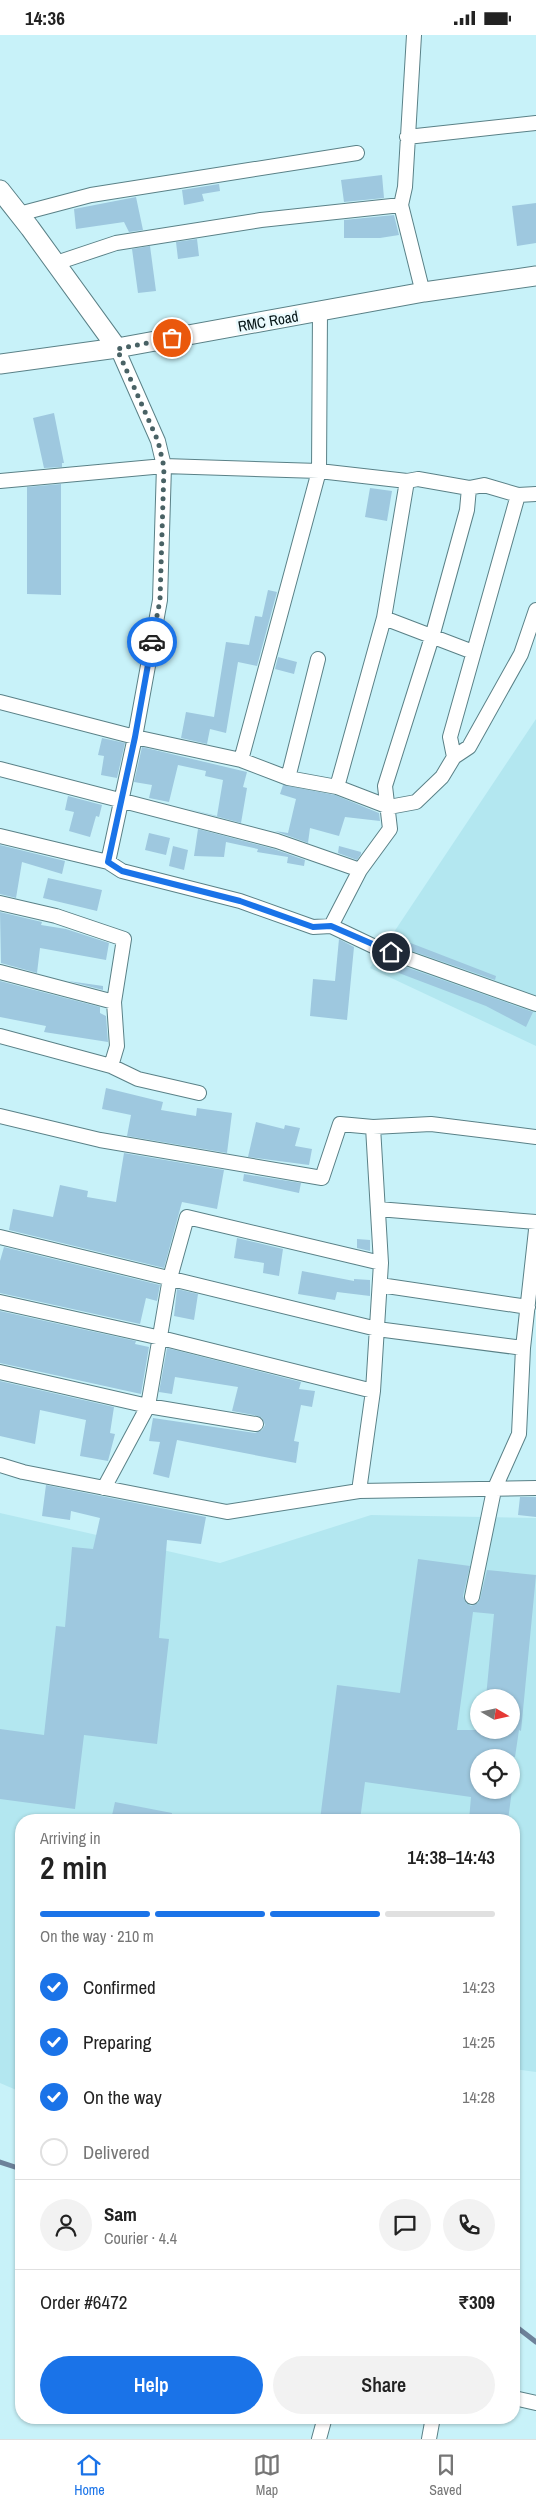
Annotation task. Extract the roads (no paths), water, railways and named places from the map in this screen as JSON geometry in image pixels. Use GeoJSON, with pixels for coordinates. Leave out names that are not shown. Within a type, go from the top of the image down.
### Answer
{"type":"FeatureCollection","features":[{"type":"Feature","properties":{"kind":"street"},"geometry":{"type":"LineString","coordinates":[[414,35],[405,187],[401,205],[421,285]]}},
{"type":"Feature","properties":{"kind":"street"},"geometry":{"type":"LineString","coordinates":[[407,137],[536,123]]}},
{"type":"Feature","properties":{"kind":"street"},"geometry":{"type":"LineString","coordinates":[[19,214],[91,195],[356,153]]}},
{"type":"Feature","properties":{"kind":"street"},"geometry":{"type":"LineString","coordinates":[[0,191],[56,263],[113,344],[158,441],[164,467],[160,600],[135,737],[108,862]]}},
{"type":"Feature","properties":{"kind":"street"},"geometry":{"type":"LineString","coordinates":[[56,263],[125,241],[261,220],[401,205]]}},
{"type":"Feature","properties":{"kind":"street","name":"RMC Road"},"geometry":{"type":"LineString","coordinates":[[0,364],[421,285],[536,269]]}},
{"type":"Feature","properties":{"kind":"street","name":"RMC Road"},"geometry":{"type":"LineString","coordinates":[[0,354],[113,344],[320,311],[424,292],[536,276]]}},
{"type":"Feature","properties":{"kind":"street"},"geometry":{"type":"LineString","coordinates":[[242,760],[319,471],[320,311]]}},
{"type":"Feature","properties":{"kind":"street"},"geometry":{"type":"LineString","coordinates":[[0,481],[164,467],[319,471],[407,481],[418,479],[469,489],[484,485],[518,495],[536,494]]}},
{"type":"Feature","properties":{"kind":"street"},"geometry":{"type":"LineString","coordinates":[[337,787],[384,618],[407,481]]}},
{"type":"Feature","properties":{"kind":"street"},"geometry":{"type":"LineString","coordinates":[[331,926],[360,870],[390,829],[389,807],[385,786],[432,637],[467,510],[469,489]]}},
{"type":"Feature","properties":{"kind":"street"},"geometry":{"type":"LineString","coordinates":[[454,757],[450,737],[518,495]]}},
{"type":"Feature","properties":{"kind":"street"},"geometry":{"type":"LineString","coordinates":[[0,702],[135,737],[242,760],[288,778],[337,787],[389,807],[416,803],[442,777],[454,757],[469,747],[522,654],[536,610]]}},
{"type":"Feature","properties":{"kind":"street"},"geometry":{"type":"LineString","coordinates":[[384,618],[473,652]]}},
{"type":"Feature","properties":{"kind":"street"},"geometry":{"type":"LineString","coordinates":[[288,778],[318,659]]}},
{"type":"Feature","properties":{"kind":"street"},"geometry":{"type":"LineString","coordinates":[[0,769],[277,841],[360,870]]}},
{"type":"Feature","properties":{"kind":"street"},"geometry":{"type":"LineString","coordinates":[[0,836],[108,862],[122,871],[240,901],[313,927],[331,926],[373,946],[536,1004]]}},
{"type":"Feature","properties":{"kind":"street"},"geometry":{"type":"LineString","coordinates":[[0,903],[56,916],[124,939],[114,1002],[117,1047],[111,1066]]}},
{"type":"Feature","properties":{"kind":"street"},"geometry":{"type":"LineString","coordinates":[[0,972],[114,1002]]}},
{"type":"Feature","properties":{"kind":"street"},"geometry":{"type":"LineString","coordinates":[[0,1036],[111,1066],[138,1079],[199,1093]]}},
{"type":"Feature","properties":{"kind":"street"},"geometry":{"type":"LineString","coordinates":[[0,1116],[100,1140],[322,1178],[340,1124],[373,1127],[431,1124],[536,1137]]}},
{"type":"Feature","properties":{"kind":"street"},"geometry":{"type":"LineString","coordinates":[[359,1491],[373,1391],[381,1263],[373,1127]]}},
{"type":"Feature","properties":{"kind":"street"},"geometry":{"type":"LineString","coordinates":[[378,1209],[536,1222]]}},
{"type":"Feature","properties":{"kind":"street"},"geometry":{"type":"LineString","coordinates":[[104,1487],[148,1406],[170,1278],[187,1217],[381,1263]]}},
{"type":"Feature","properties":{"kind":"street"},"geometry":{"type":"LineString","coordinates":[[472,1597],[494,1490],[519,1434],[523,1348],[536,1230]]}},
{"type":"Feature","properties":{"kind":"street"},"geometry":{"type":"LineString","coordinates":[[0,1237],[377,1329],[523,1348]]}},
{"type":"Feature","properties":{"kind":"street"},"geometry":{"type":"LineString","coordinates":[[380,1285],[528,1307]]}},
{"type":"Feature","properties":{"kind":"street"},"geometry":{"type":"LineString","coordinates":[[0,1302],[161,1338],[373,1391]]}},
{"type":"Feature","properties":{"kind":"street"},"geometry":{"type":"LineString","coordinates":[[0,1372],[148,1406],[256,1424]]}},
{"type":"Feature","properties":{"kind":"street"},"geometry":{"type":"LineString","coordinates":[[0,1465],[24,1472],[227,1512],[359,1491],[536,1488]]}},
{"type":"Feature","properties":{"kind":"street"},"geometry":{"type":"LineString","coordinates":[[520,2399],[536,2403]]}},
{"type":"Feature","properties":{"kind":"street"},"geometry":{"type":"LineString","coordinates":[[319,2439],[323,2424]]}},
{"type":"Feature","properties":{"kind":"street"},"geometry":{"type":"LineString","coordinates":[[429,2439],[432,2424]]}},
{"type":"Feature","properties":{"kind":"waterway"},"geometry":{"type":"LineString","coordinates":[[0,2162],[15,2167]]}},
{"type":"Feature","properties":{"kind":"waterway"},"geometry":{"type":"LineString","coordinates":[[520,2330],[536,2342]]}}]}
